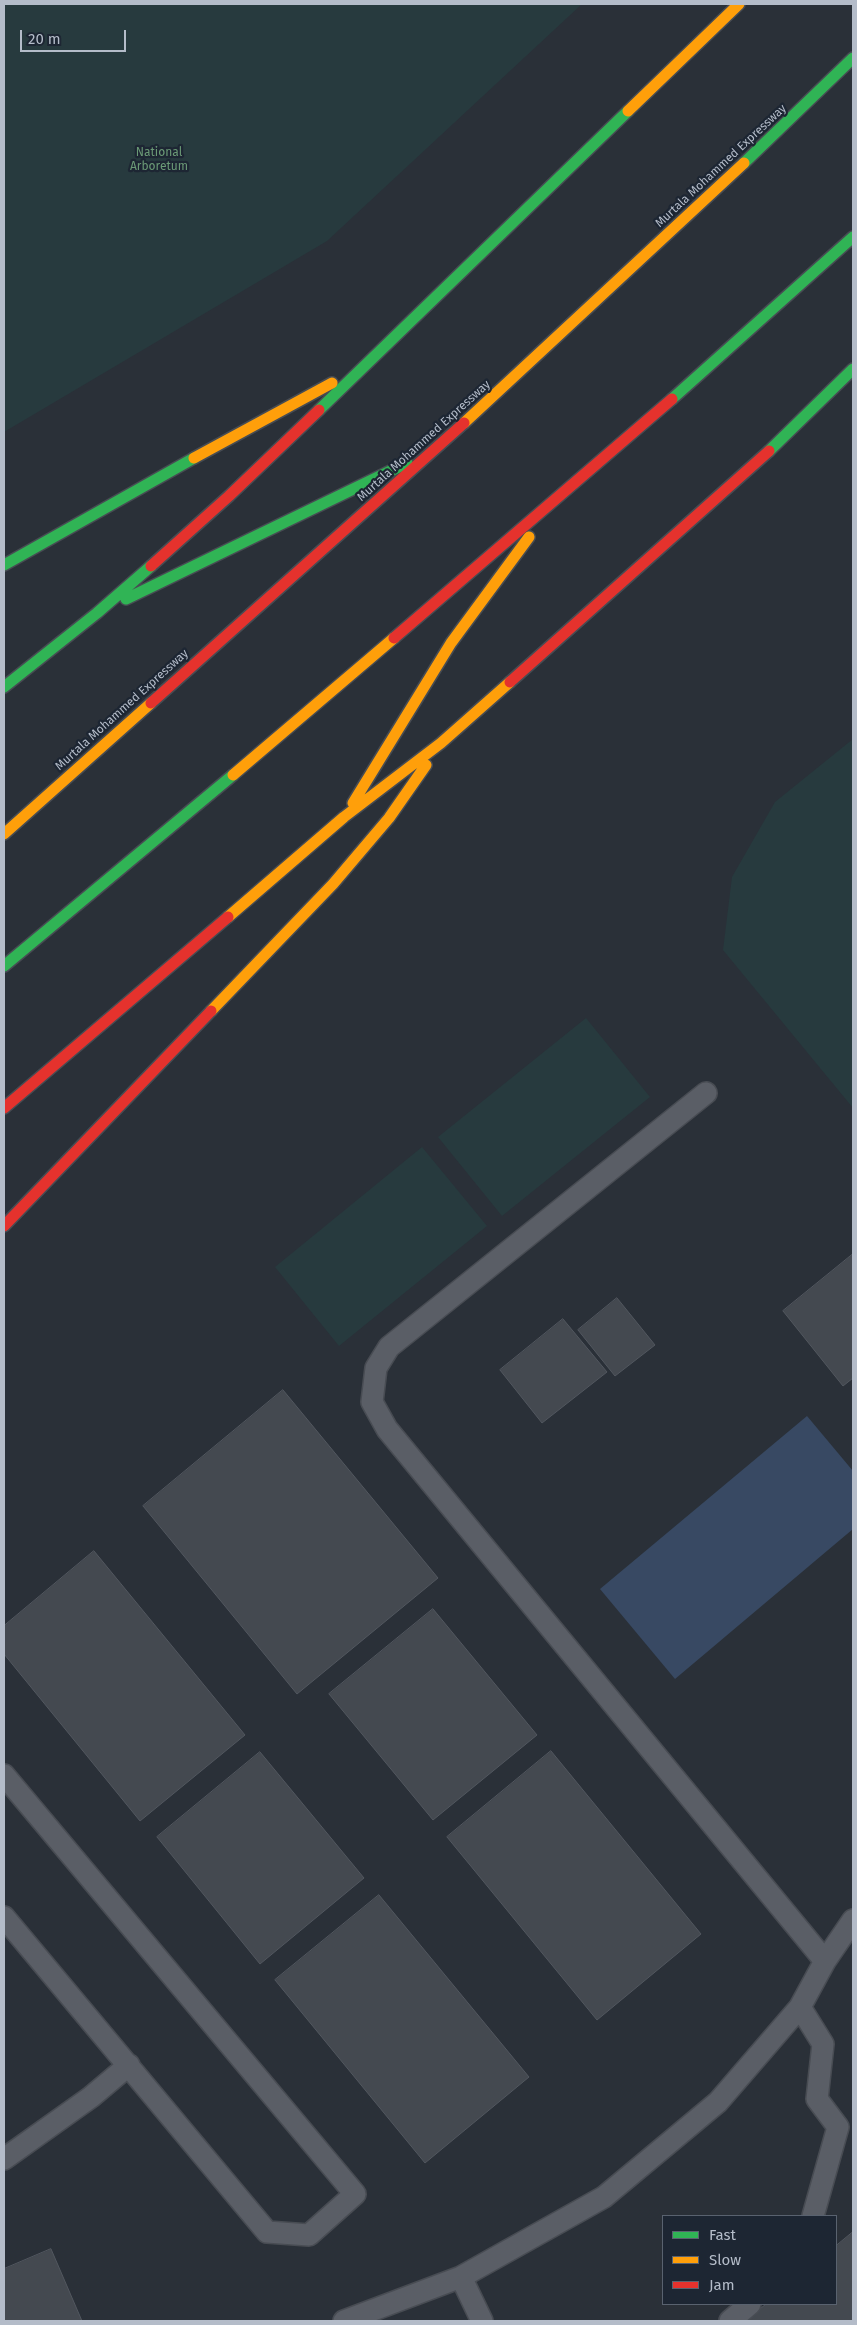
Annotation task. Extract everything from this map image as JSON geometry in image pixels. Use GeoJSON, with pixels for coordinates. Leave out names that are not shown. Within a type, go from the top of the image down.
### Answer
{"type":"FeatureCollection","features":[{"type":"Feature","properties":{"kind":"highway"},"geometry":{"type":"LineString","coordinates":[[4,687],[97,613],[229,496],[739,4]]}},
{"type":"Feature","properties":{"kind":"highway","name":"Murtala Mohammed Expressway"},"geometry":{"type":"LineString","coordinates":[[4,834],[438,448],[784,125],[853,58]]}},
{"type":"Feature","properties":{"kind":"highway"},"geometry":{"type":"LineString","coordinates":[[4,966],[231,778],[557,500],[853,237]]}},
{"type":"Feature","properties":{"kind":"highway"},"geometry":{"type":"LineString","coordinates":[[4,565],[202,453],[360,368]]}},
{"type":"Feature","properties":{"kind":"highway"},"geometry":{"type":"LineString","coordinates":[[4,1108],[344,817],[441,743],[760,461],[853,369]]}},
{"type":"Feature","properties":{"kind":"highway"},"geometry":{"type":"LineString","coordinates":[[97,613],[438,448]]}},
{"type":"Feature","properties":{"kind":"highway"},"geometry":{"type":"LineString","coordinates":[[344,817],[451,643],[557,500]]}},
{"type":"Feature","properties":{"kind":"highway"},"geometry":{"type":"LineString","coordinates":[[4,1226],[333,884],[389,818],[441,743]]}},
{"type":"Feature","properties":{"kind":"lane"},"geometry":{"type":"LineString","coordinates":[[706,1093],[389,1347],[376,1368],[372,1402],[387,1429],[825,1961]]}},
{"type":"Feature","properties":{"kind":"lane"},"geometry":{"type":"LineString","coordinates":[[4,1775],[355,2194],[309,2236],[267,2232],[4,1917]]}},
{"type":"Feature","properties":{"kind":"lane"},"geometry":{"type":"LineString","coordinates":[[344,2321],[461,2277],[604,2197],[718,2102],[800,2007],[825,1961],[853,1920]]}},
{"type":"Feature","properties":{"kind":"lane"},"geometry":{"type":"LineString","coordinates":[[800,2007],[823,2044],[817,2099],[838,2127],[813,2215]]}},
{"type":"Feature","properties":{"kind":"lane"},"geometry":{"type":"LineString","coordinates":[[4,2159],[83,2102],[129,2065]]}},
{"type":"Feature","properties":{"kind":"lane"},"geometry":{"type":"LineString","coordinates":[[461,2277],[482,2321]]}},
{"type":"Feature","properties":{"kind":"lane"},"geometry":{"type":"LineString","coordinates":[[730,2321],[749,2305]]}},
{"type":"Feature","properties":{"kind":"green space","name":"National Arboretum"},"geometry":{"type":"Polygon","coordinates":[[[4,4],[582,4],[327,241],[4,432],[4,4]]]}},
{"type":"Feature","properties":{"kind":"green space"},"geometry":{"type":"Polygon","coordinates":[[[853,739],[853,1108],[723,950],[732,877],[775,802],[853,739]]]}},
{"type":"Feature","properties":{"kind":"green space"},"geometry":{"type":"Polygon","coordinates":[[[586,1018],[650,1097],[502,1216],[438,1137],[586,1018]]]}},
{"type":"Feature","properties":{"kind":"green space"},"geometry":{"type":"Polygon","coordinates":[[[422,1147],[487,1226],[339,1346],[275,1267],[422,1147]]]}},
{"type":"Feature","properties":{"kind":"water"},"geometry":{"type":"Polygon","coordinates":[[[807,1416],[853,1471],[853,1529],[675,1679],[600,1589],[807,1416]]]}},
{"type":"Feature","properties":{"kind":"building"},"geometry":{"type":"Polygon","coordinates":[[[853,1254],[853,1378],[843,1386],[783,1311],[853,1254]]]}},
{"type":"Feature","properties":{"kind":"building"},"geometry":{"type":"Polygon","coordinates":[[[617,1298],[655,1345],[615,1376],[578,1330],[617,1298]]]}},
{"type":"Feature","properties":{"kind":"building"},"geometry":{"type":"Polygon","coordinates":[[[563,1319],[607,1372],[542,1423],[500,1370],[563,1319]]]}},
{"type":"Feature","properties":{"kind":"building"},"geometry":{"type":"Polygon","coordinates":[[[283,1390],[438,1578],[297,1694],[143,1506],[283,1390]]]}},
{"type":"Feature","properties":{"kind":"building"},"geometry":{"type":"Polygon","coordinates":[[[94,1551],[245,1735],[140,1821],[4,1654],[4,1626],[94,1551]]]}},
{"type":"Feature","properties":{"kind":"building"},"geometry":{"type":"Polygon","coordinates":[[[433,1609],[537,1735],[433,1820],[329,1694],[433,1609]]]}},
{"type":"Feature","properties":{"kind":"building"},"geometry":{"type":"Polygon","coordinates":[[[551,1751],[701,1934],[597,2020],[447,1837],[551,1751]]]}},
{"type":"Feature","properties":{"kind":"building"},"geometry":{"type":"Polygon","coordinates":[[[260,1752],[364,1878],[260,1964],[157,1837],[260,1752]]]}},
{"type":"Feature","properties":{"kind":"building"},"geometry":{"type":"Polygon","coordinates":[[[379,1895],[529,2077],[425,2163],[275,1980],[379,1895]]]}},
{"type":"Feature","properties":{"kind":"building"},"geometry":{"type":"Polygon","coordinates":[[[853,2232],[853,2321],[745,2321],[765,2305],[837,2305],[837,2245],[853,2232]]]}},
{"type":"Feature","properties":{"kind":"building"},"geometry":{"type":"Polygon","coordinates":[[[51,2249],[82,2321],[4,2321],[4,2269],[51,2249]]]}},
{"type":"Feature","properties":{"kind":"traffic: fast"},"geometry":{"type":"LineString","coordinates":[[744,163],[853,58]]}},
{"type":"Feature","properties":{"kind":"traffic: fast"},"geometry":{"type":"LineString","coordinates":[[319,410],[628,111]]}},
{"type":"Feature","properties":{"kind":"traffic: fast"},"geometry":{"type":"LineString","coordinates":[[672,399],[853,237]]}},
{"type":"Feature","properties":{"kind":"traffic: fast"},"geometry":{"type":"LineString","coordinates":[[769,451],[853,369]]}},
{"type":"Feature","properties":{"kind":"traffic: fast"},"geometry":{"type":"LineString","coordinates":[[4,565],[194,458]]}},
{"type":"Feature","properties":{"kind":"traffic: fast"},"geometry":{"type":"LineString","coordinates":[[126,599],[407,463]]}},
{"type":"Feature","properties":{"kind":"traffic: fast"},"geometry":{"type":"LineString","coordinates":[[4,687],[97,613],[151,566]]}},
{"type":"Feature","properties":{"kind":"traffic: fast"},"geometry":{"type":"LineString","coordinates":[[4,966],[233,775]]}},
{"type":"Feature","properties":{"kind":"traffic: slow"},"geometry":{"type":"LineString","coordinates":[[628,111],[739,4]]}},
{"type":"Feature","properties":{"kind":"traffic: slow"},"geometry":{"type":"LineString","coordinates":[[464,423],[744,163]]}},
{"type":"Feature","properties":{"kind":"traffic: slow"},"geometry":{"type":"LineString","coordinates":[[194,458],[332,383]]}},
{"type":"Feature","properties":{"kind":"traffic: slow"},"geometry":{"type":"LineString","coordinates":[[353,803],[451,643],[529,537]]}},
{"type":"Feature","properties":{"kind":"traffic: slow"},"geometry":{"type":"LineString","coordinates":[[233,775],[394,638]]}},
{"type":"Feature","properties":{"kind":"traffic: slow"},"geometry":{"type":"LineString","coordinates":[[228,917],[344,817],[441,743],[510,682]]}},
{"type":"Feature","properties":{"kind":"traffic: slow"},"geometry":{"type":"LineString","coordinates":[[4,834],[151,703]]}},
{"type":"Feature","properties":{"kind":"traffic: slow"},"geometry":{"type":"LineString","coordinates":[[211,1011],[333,884],[389,818],[426,765]]}},
{"type":"Feature","properties":{"kind":"traffic: jam"},"geometry":{"type":"LineString","coordinates":[[394,638],[672,399]]}},
{"type":"Feature","properties":{"kind":"traffic: jam"},"geometry":{"type":"LineString","coordinates":[[151,566],[229,496],[319,410]]}},
{"type":"Feature","properties":{"kind":"traffic: jam"},"geometry":{"type":"LineString","coordinates":[[151,703],[464,423]]}},
{"type":"Feature","properties":{"kind":"traffic: jam"},"geometry":{"type":"LineString","coordinates":[[510,682],[769,451]]}},
{"type":"Feature","properties":{"kind":"traffic: jam"},"geometry":{"type":"LineString","coordinates":[[4,1108],[228,917]]}},
{"type":"Feature","properties":{"kind":"traffic: jam"},"geometry":{"type":"LineString","coordinates":[[4,1226],[211,1011]]}}]}
